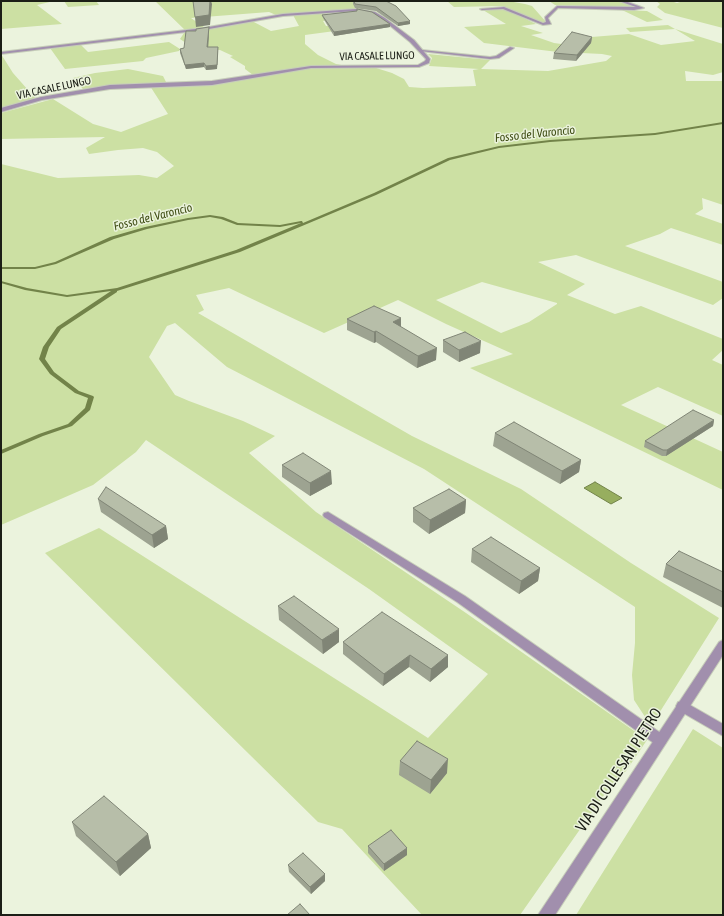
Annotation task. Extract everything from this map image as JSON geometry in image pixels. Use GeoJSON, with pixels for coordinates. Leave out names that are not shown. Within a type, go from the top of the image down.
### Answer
{"type":"FeatureCollection","features":[{"type":"Feature","properties":{"kind":"street"},"geometry":{"type":"LineString","coordinates":[[482,9],[504,8],[540,24],[546,24],[550,23],[546,18],[557,7],[642,8],[621,1]]}},
{"type":"Feature","properties":{"kind":"street","name":"VIA CASALE LUNGO"},"geometry":{"type":"LineString","coordinates":[[1,53],[179,32],[283,15],[356,10],[374,13],[384,19],[412,41],[428,59],[427,62],[419,66],[311,67],[212,83],[110,87],[41,99],[1,110]]}},
{"type":"Feature","properties":{"kind":"street"},"geometry":{"type":"LineString","coordinates":[[422,51],[490,58],[497,57],[512,48]]}},
{"type":"Feature","properties":{"kind":"street"},"geometry":{"type":"LineString","coordinates":[[328,515],[461,599],[660,740]]}},
{"type":"Feature","properties":{"kind":"street","name":"VIA DI COLLE SAN PIETRO"},"geometry":{"type":"LineString","coordinates":[[546,915],[723,645]]}},
{"type":"Feature","properties":{"kind":"street"},"geometry":{"type":"LineString","coordinates":[[683,706],[723,731]]}},
{"type":"Feature","properties":{"kind":"shaded area"},"geometry":{"type":"Polygon","coordinates":[[[1,1],[54,1],[37,5],[62,24],[1,29],[1,1]]]}},
{"type":"Feature","properties":{"kind":"shaded area"},"geometry":{"type":"Polygon","coordinates":[[[64,1],[96,1],[99,5],[68,7],[64,1]]]}},
{"type":"Feature","properties":{"kind":"shaded area"},"geometry":{"type":"Polygon","coordinates":[[[155,1],[369,1],[372,8],[276,15],[269,12],[191,18],[204,27],[186,31],[155,1]]]}},
{"type":"Feature","properties":{"kind":"shaded area"},"geometry":{"type":"Polygon","coordinates":[[[447,1],[508,1],[525,4],[532,6],[547,23],[540,23],[503,6],[454,7],[447,1]]]}},
{"type":"Feature","properties":{"kind":"shaded area"},"geometry":{"type":"Polygon","coordinates":[[[549,1],[617,1],[637,8],[555,5],[549,1]]]}},
{"type":"Feature","properties":{"kind":"shaded area"},"geometry":{"type":"Polygon","coordinates":[[[656,1],[671,1],[677,3],[683,1],[723,1],[723,28],[665,13],[657,7],[660,4],[656,1]]]}},
{"type":"Feature","properties":{"kind":"shaded area"},"geometry":{"type":"Polygon","coordinates":[[[503,9],[512,12],[536,24],[521,26],[543,33],[531,35],[554,43],[576,46],[558,52],[484,43],[464,27],[506,24],[483,10],[503,9]]]}},
{"type":"Feature","properties":{"kind":"shaded area"},"geometry":{"type":"Polygon","coordinates":[[[622,10],[647,11],[663,20],[647,22],[622,10]]]}},
{"type":"Feature","properties":{"kind":"shaded area"},"geometry":{"type":"Polygon","coordinates":[[[328,13],[329,20],[323,21],[326,26],[387,24],[305,35],[305,44],[318,55],[336,64],[353,67],[373,67],[392,73],[404,79],[409,87],[423,88],[476,86],[473,70],[479,69],[429,66],[432,58],[428,54],[490,60],[481,69],[548,71],[606,61],[612,56],[602,54],[561,52],[579,38],[629,34],[661,45],[695,41],[675,29],[723,44],[723,72],[713,75],[685,71],[686,81],[723,81],[723,205],[702,198],[703,209],[695,214],[723,224],[723,245],[671,228],[660,234],[625,246],[723,282],[723,298],[713,305],[576,255],[538,262],[585,284],[567,295],[615,314],[641,306],[723,339],[723,350],[712,360],[723,365],[723,416],[658,387],[621,405],[723,452],[723,490],[470,368],[513,354],[446,324],[398,300],[324,333],[229,288],[196,295],[204,310],[198,313],[412,436],[521,489],[631,563],[719,618],[651,726],[634,700],[632,675],[635,643],[635,607],[424,469],[227,367],[175,323],[167,326],[149,357],[175,395],[243,421],[275,436],[249,453],[316,512],[466,613],[647,740],[626,771],[611,785],[520,915],[422,915],[342,829],[318,822],[45,553],[99,528],[428,738],[488,674],[369,589],[146,440],[136,452],[93,485],[1,525],[1,164],[58,178],[139,175],[157,178],[174,166],[157,152],[143,148],[89,154],[86,148],[105,137],[1,139],[1,113],[53,99],[93,124],[121,132],[168,114],[150,86],[210,85],[253,75],[245,69],[245,66],[230,57],[233,56],[220,50],[195,49],[180,39],[184,33],[252,21],[271,31],[299,26],[293,15],[328,13]],[[482,282],[436,300],[501,333],[529,322],[557,303],[482,282]]]}},
{"type":"Feature","properties":{"kind":"shaded area"},"geometry":{"type":"Polygon","coordinates":[[[668,25],[675,29],[630,32],[626,28],[668,25]]]}},
{"type":"Feature","properties":{"kind":"shaded area"},"geometry":{"type":"Polygon","coordinates":[[[169,42],[180,49],[179,51],[146,58],[143,61],[65,69],[50,48],[80,44],[88,52],[169,42]]]}},
{"type":"Feature","properties":{"kind":"shaded area"},"geometry":{"type":"Polygon","coordinates":[[[1,54],[13,73],[36,99],[1,108],[1,54]]]}},
{"type":"Feature","properties":{"kind":"shaded area"},"geometry":{"type":"Polygon","coordinates":[[[128,69],[163,76],[167,84],[141,83],[83,89],[73,78],[95,73],[128,69]]]}},
{"type":"Feature","properties":{"kind":"shaded area"},"geometry":{"type":"Polygon","coordinates":[[[595,482],[622,498],[611,504],[584,488],[595,482]]]}},
{"type":"Feature","properties":{"kind":"shaded area"},"geometry":{"type":"Polygon","coordinates":[[[693,729],[723,748],[723,915],[576,915],[693,729]]]}},
{"type":"Feature","properties":{"kind":"building"},"geometry":{"type":"Polygon","coordinates":[[[193,1],[210,1],[209,15],[195,17],[193,1]]]}},
{"type":"Feature","properties":{"kind":"building"},"geometry":{"type":"Polygon","coordinates":[[[354,1],[386,1],[396,6],[410,21],[398,23],[376,7],[355,4],[354,1]]]}},
{"type":"Feature","properties":{"kind":"building"},"geometry":{"type":"Polygon","coordinates":[[[357,9],[372,12],[390,24],[334,32],[322,15],[357,11],[357,9]]]}},
{"type":"Feature","properties":{"kind":"building"},"geometry":{"type":"Polygon","coordinates":[[[209,27],[207,47],[218,47],[217,65],[206,66],[204,63],[185,65],[180,49],[184,48],[186,31],[196,31],[196,29],[209,27]]]}},
{"type":"Feature","properties":{"kind":"building"},"geometry":{"type":"Polygon","coordinates":[[[572,32],[592,37],[577,55],[554,53],[572,32]]]}},
{"type":"Feature","properties":{"kind":"building"},"geometry":{"type":"Polygon","coordinates":[[[374,306],[401,318],[393,322],[437,348],[418,356],[376,331],[374,332],[347,319],[374,306]]]}},
{"type":"Feature","properties":{"kind":"building"},"geometry":{"type":"Polygon","coordinates":[[[465,332],[481,341],[459,350],[443,340],[465,332]]]}},
{"type":"Feature","properties":{"kind":"building"},"geometry":{"type":"Polygon","coordinates":[[[693,410],[714,420],[667,450],[663,450],[645,441],[693,410]]]}},
{"type":"Feature","properties":{"kind":"building"},"geometry":{"type":"Polygon","coordinates":[[[514,422],[581,460],[562,471],[495,433],[514,422]]]}},
{"type":"Feature","properties":{"kind":"building"},"geometry":{"type":"Polygon","coordinates":[[[303,453],[331,471],[310,483],[282,465],[303,453]]]}},
{"type":"Feature","properties":{"kind":"building"},"geometry":{"type":"Polygon","coordinates":[[[106,487],[166,526],[152,535],[98,499],[106,487]]]}},
{"type":"Feature","properties":{"kind":"building"},"geometry":{"type":"Polygon","coordinates":[[[449,489],[466,500],[430,520],[413,508],[449,489]]]}},
{"type":"Feature","properties":{"kind":"building"},"geometry":{"type":"Polygon","coordinates":[[[491,537],[540,568],[521,581],[472,549],[491,537]]]}},
{"type":"Feature","properties":{"kind":"building"},"geometry":{"type":"Polygon","coordinates":[[[679,551],[723,572],[723,592],[666,564],[679,551]]]}},
{"type":"Feature","properties":{"kind":"building"},"geometry":{"type":"Polygon","coordinates":[[[294,596],[339,629],[322,640],[278,606],[294,596]]]}},
{"type":"Feature","properties":{"kind":"building"},"geometry":{"type":"Polygon","coordinates":[[[382,612],[448,655],[431,669],[410,655],[384,674],[343,642],[382,612]]]}},
{"type":"Feature","properties":{"kind":"building"},"geometry":{"type":"Polygon","coordinates":[[[417,741],[448,759],[431,780],[400,761],[417,741]]]}},
{"type":"Feature","properties":{"kind":"building"},"geometry":{"type":"Polygon","coordinates":[[[104,796],[148,834],[116,862],[72,822],[104,796]]]}},
{"type":"Feature","properties":{"kind":"building"},"geometry":{"type":"Polygon","coordinates":[[[391,830],[407,848],[384,864],[368,846],[391,830]]]}},
{"type":"Feature","properties":{"kind":"building"},"geometry":{"type":"Polygon","coordinates":[[[303,853],[325,874],[310,887],[288,865],[303,853]]]}},
{"type":"Feature","properties":{"kind":"building"},"geometry":{"type":"Polygon","coordinates":[[[300,904],[310,915],[287,915],[300,904]]]}},
{"type":"Feature","properties":{"kind":"waterway","name":"Fosso del Varoncio"},"geometry":{"type":"LineString","coordinates":[[1,282],[27,289],[67,296],[118,289],[238,251],[375,194],[449,159],[499,147],[550,141],[655,134],[723,123]]}},
{"type":"Feature","properties":{"kind":"waterway","name":"Fosso del Varoncio"},"geometry":{"type":"LineString","coordinates":[[1,268],[35,268],[56,263],[112,238],[146,228],[188,219],[210,216],[222,218],[237,224],[280,226],[301,222]]}},
{"type":"Feature","properties":{"kind":"waterway","name":"Fosso del Varoncio"},"geometry":{"type":"LineString","coordinates":[[1,452],[41,435],[70,425],[88,409],[91,397],[77,392],[52,373],[42,359],[46,347],[59,328],[115,291]]}}]}
